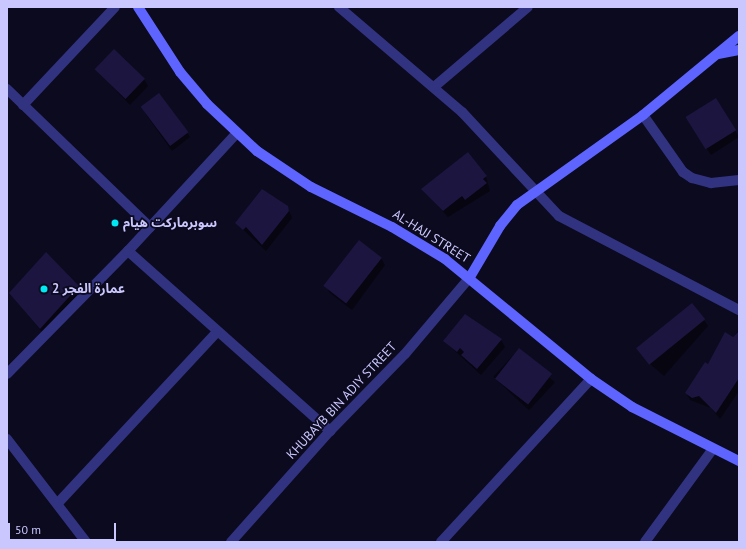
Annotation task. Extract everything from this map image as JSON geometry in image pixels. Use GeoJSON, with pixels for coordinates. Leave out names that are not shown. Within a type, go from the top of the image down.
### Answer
{"type":"FeatureCollection","features":[{"type":"Feature","properties":{"kind":"street"},"geometry":{"type":"LineString","coordinates":[[23,105],[115,7]]}},
{"type":"Feature","properties":{"kind":"street","name":"AL-HAJJ STREET"},"geometry":{"type":"LineString","coordinates":[[138,7],[180,72],[236,134],[312,187],[392,227],[470,277],[591,379],[632,407],[712,450],[739,461]]}},
{"type":"Feature","properties":{"kind":"street"},"geometry":{"type":"LineString","coordinates":[[339,7],[434,87],[536,190],[559,216],[575,227],[739,310]]}},
{"type":"Feature","properties":{"kind":"street"},"geometry":{"type":"LineString","coordinates":[[434,87],[528,7]]}},
{"type":"Feature","properties":{"kind":"street"},"geometry":{"type":"LineString","coordinates":[[470,277],[500,226],[536,190],[643,115],[739,36]]}},
{"type":"Feature","properties":{"kind":"street"},"geometry":{"type":"LineString","coordinates":[[718,54],[739,50]]}},
{"type":"Feature","properties":{"kind":"street"},"geometry":{"type":"LineString","coordinates":[[7,89],[150,227]]}},
{"type":"Feature","properties":{"kind":"street"},"geometry":{"type":"LineString","coordinates":[[643,115],[683,172],[692,178],[712,183],[739,180]]}},
{"type":"Feature","properties":{"kind":"street"},"geometry":{"type":"LineString","coordinates":[[7,374],[128,251],[236,134]]}},
{"type":"Feature","properties":{"kind":"street"},"geometry":{"type":"LineString","coordinates":[[128,251],[216,333],[330,431]]}},
{"type":"Feature","properties":{"kind":"street","name":"KHUBAYB BIN ADIY STREET"},"geometry":{"type":"LineString","coordinates":[[231,542],[330,431],[405,354],[470,277]]}},
{"type":"Feature","properties":{"kind":"street"},"geometry":{"type":"LineString","coordinates":[[58,503],[216,333]]}},
{"type":"Feature","properties":{"kind":"street"},"geometry":{"type":"LineString","coordinates":[[441,542],[591,379]]}},
{"type":"Feature","properties":{"kind":"street"},"geometry":{"type":"LineString","coordinates":[[7,439],[58,503],[86,542]]}},
{"type":"Feature","properties":{"kind":"street"},"geometry":{"type":"LineString","coordinates":[[645,542],[712,450]]}},
{"type":"Feature","properties":{"kind":"building"},"geometry":{"type":"Polygon","coordinates":[[[114,49],[145,79],[125,99],[95,69],[114,49]]]}},
{"type":"Feature","properties":{"kind":"building"},"geometry":{"type":"Polygon","coordinates":[[[159,93],[188,132],[170,146],[141,107],[159,93]]]}},
{"type":"Feature","properties":{"kind":"building"},"geometry":{"type":"Polygon","coordinates":[[[716,98],[736,130],[706,149],[685,117],[716,98]]]}},
{"type":"Feature","properties":{"kind":"building"},"geometry":{"type":"Polygon","coordinates":[[[468,152],[487,176],[483,179],[487,183],[465,200],[462,196],[443,211],[421,189],[468,152]]]}},
{"type":"Feature","properties":{"kind":"building"},"geometry":{"type":"Polygon","coordinates":[[[262,189],[288,206],[289,211],[262,245],[246,227],[243,230],[235,223],[262,189]]]}},
{"type":"Feature","properties":{"kind":"building"},"geometry":{"type":"Polygon","coordinates":[[[359,240],[382,258],[346,304],[323,286],[359,240]]]}},
{"type":"Feature","properties":{"kind":"building","name":"عمارة الفجر 2"},"geometry":{"type":"Polygon","coordinates":[[[46,252],[79,286],[40,329],[9,293],[46,252]]]}},
{"type":"Feature","properties":{"kind":"building"},"geometry":{"type":"Polygon","coordinates":[[[692,303],[705,319],[649,365],[636,348],[692,303]]]}},
{"type":"Feature","properties":{"kind":"building"},"geometry":{"type":"Polygon","coordinates":[[[465,314],[502,339],[477,369],[461,355],[464,352],[460,348],[457,352],[443,341],[465,314]]]}},
{"type":"Feature","properties":{"kind":"building"},"geometry":{"type":"Polygon","coordinates":[[[739,331],[739,378],[716,413],[699,396],[692,398],[685,393],[705,362],[708,364],[725,332],[733,337],[739,331]]]}},
{"type":"Feature","properties":{"kind":"building"},"geometry":{"type":"Polygon","coordinates":[[[519,348],[552,374],[528,405],[495,379],[519,348]]]}},
{"type":"Feature","properties":{"kind":"place","name":"سوبرماركت هيام"},"geometry":{"type":"Point","coordinates":[115,223]}},
{"type":"Feature","properties":{"kind":"place","name":"عمارة الفجر 2"},"geometry":{"type":"Point","coordinates":[44,289]}}]}
